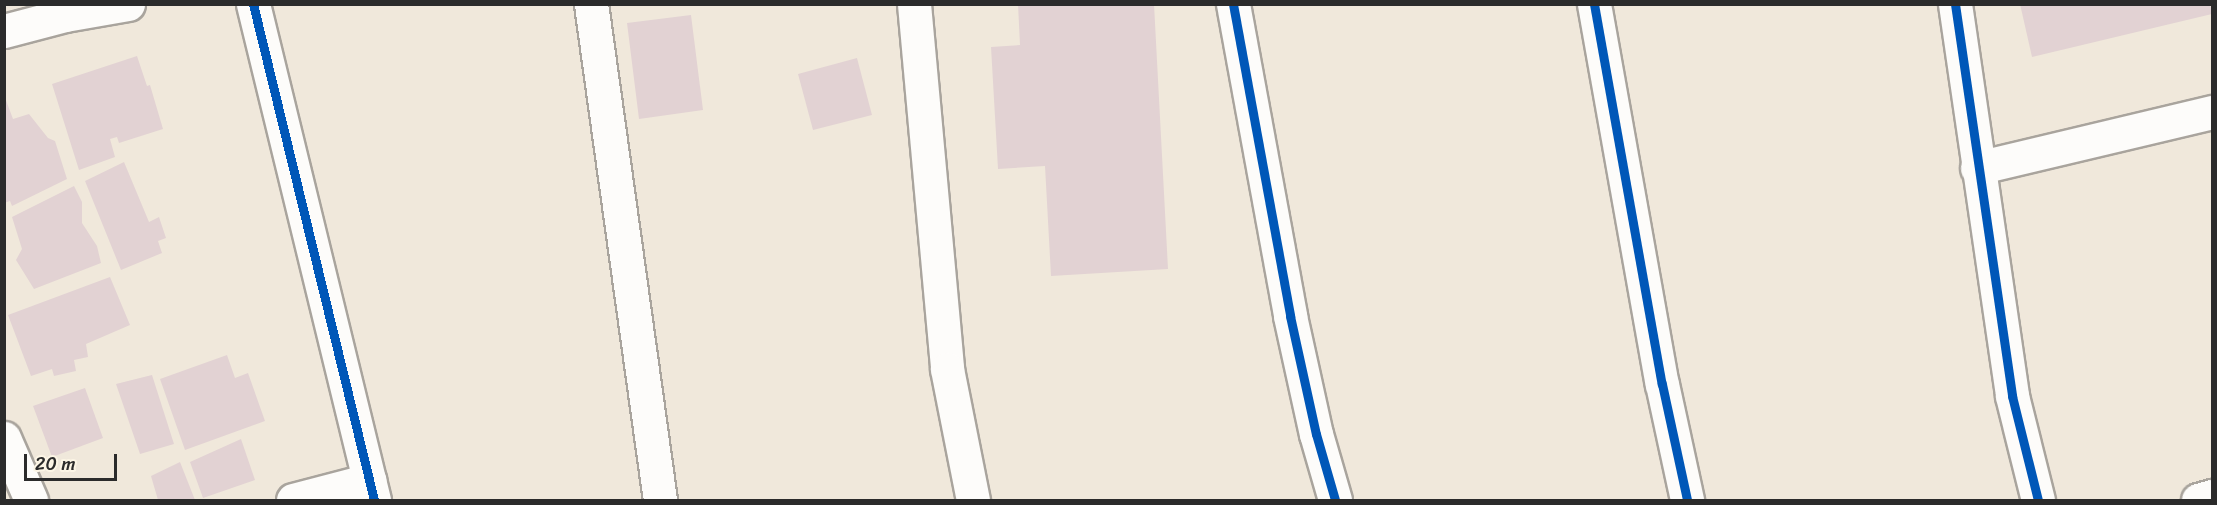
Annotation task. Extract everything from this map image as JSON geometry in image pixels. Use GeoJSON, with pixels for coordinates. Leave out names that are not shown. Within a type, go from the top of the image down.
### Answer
{"type":"FeatureCollection","features":[{"type":"Feature","properties":{"kind":"street"},"geometry":{"type":"LineString","coordinates":[[4,32],[65,15],[128,4]]}},
{"type":"Feature","properties":{"kind":"street"},"geometry":{"type":"LineString","coordinates":[[253,4],[372,490],[293,501]]}},
{"type":"Feature","properties":{"kind":"street"},"geometry":{"type":"LineString","coordinates":[[591,4],[660,501]]}},
{"type":"Feature","properties":{"kind":"street"},"geometry":{"type":"LineString","coordinates":[[914,4],[947,369],[973,501]]}},
{"type":"Feature","properties":{"kind":"street"},"geometry":{"type":"LineString","coordinates":[[1233,4],[1290,316],[1316,434],[1335,501]]}},
{"type":"Feature","properties":{"kind":"street"},"geometry":{"type":"LineString","coordinates":[[1594,4],[1662,384],[1687,501]]}},
{"type":"Feature","properties":{"kind":"street"},"geometry":{"type":"LineString","coordinates":[[1955,4],[1977,168],[2012,396],[2038,501]]}},
{"type":"Feature","properties":{"kind":"street"},"geometry":{"type":"LineString","coordinates":[[1977,168],[2212,112]]}},
{"type":"Feature","properties":{"kind":"street"},"geometry":{"type":"LineString","coordinates":[[4,438],[31,501]]}},
{"type":"Feature","properties":{"kind":"street"},"geometry":{"type":"LineString","coordinates":[[2198,501],[2212,496]]}},
{"type":"Feature","properties":{"kind":"building"},"geometry":{"type":"Polygon","coordinates":[[[1018,4],[1154,4],[1168,269],[1051,276],[1045,166],[998,169],[991,47],[1020,45],[1018,4]]]}},
{"type":"Feature","properties":{"kind":"building"},"geometry":{"type":"Polygon","coordinates":[[[2020,4],[2210,4],[2212,14],[2032,57],[2020,4]]]}},
{"type":"Feature","properties":{"kind":"building"},"geometry":{"type":"Polygon","coordinates":[[[691,15],[703,110],[639,119],[627,23],[691,15]]]}},
{"type":"Feature","properties":{"kind":"building"},"geometry":{"type":"Polygon","coordinates":[[[137,56],[147,86],[150,85],[163,129],[119,143],[117,137],[110,139],[115,157],[79,170],[52,84],[137,56]]]}},
{"type":"Feature","properties":{"kind":"building"},"geometry":{"type":"Polygon","coordinates":[[[857,58],[872,115],[813,130],[798,74],[857,58]]]}},
{"type":"Feature","properties":{"kind":"building"},"geometry":{"type":"Polygon","coordinates":[[[4,95],[13,119],[29,114],[48,138],[55,141],[67,179],[12,206],[10,201],[4,203],[4,95]]]}},
{"type":"Feature","properties":{"kind":"building"},"geometry":{"type":"Polygon","coordinates":[[[124,162],[149,222],[159,217],[166,238],[158,241],[162,253],[121,270],[85,181],[124,162]]]}},
{"type":"Feature","properties":{"kind":"building"},"geometry":{"type":"Polygon","coordinates":[[[74,186],[82,202],[82,223],[97,246],[101,263],[34,289],[16,260],[22,249],[12,217],[74,186]]]}},
{"type":"Feature","properties":{"kind":"building"},"geometry":{"type":"Polygon","coordinates":[[[110,277],[130,325],[86,344],[88,357],[74,360],[76,371],[54,376],[52,369],[31,376],[8,315],[110,277]]]}},
{"type":"Feature","properties":{"kind":"building"},"geometry":{"type":"Polygon","coordinates":[[[227,355],[235,378],[248,373],[265,421],[185,450],[160,379],[227,355]]]}},
{"type":"Feature","properties":{"kind":"building"},"geometry":{"type":"Polygon","coordinates":[[[152,375],[174,444],[140,454],[116,384],[152,375]]]}},
{"type":"Feature","properties":{"kind":"building"},"geometry":{"type":"Polygon","coordinates":[[[85,388],[103,438],[52,457],[33,406],[85,388]]]}},
{"type":"Feature","properties":{"kind":"building"},"geometry":{"type":"Polygon","coordinates":[[[241,439],[255,480],[203,498],[190,462],[241,439]]]}},
{"type":"Feature","properties":{"kind":"building"},"geometry":{"type":"Polygon","coordinates":[[[180,462],[195,500],[158,500],[151,476],[180,462]]]}},
{"type":"Feature","properties":{"kind":"cycle path"},"geometry":{"type":"LineString","coordinates":[[253,4],[374,500]]}},
{"type":"Feature","properties":{"kind":"cycle path"},"geometry":{"type":"LineString","coordinates":[[1233,4],[1290,316],[1316,434],[1335,500]]}},
{"type":"Feature","properties":{"kind":"cycle path"},"geometry":{"type":"LineString","coordinates":[[1594,4],[1662,384],[1687,500]]}},
{"type":"Feature","properties":{"kind":"cycle path"},"geometry":{"type":"LineString","coordinates":[[1955,4],[2012,396],[2038,500]]}}]}
